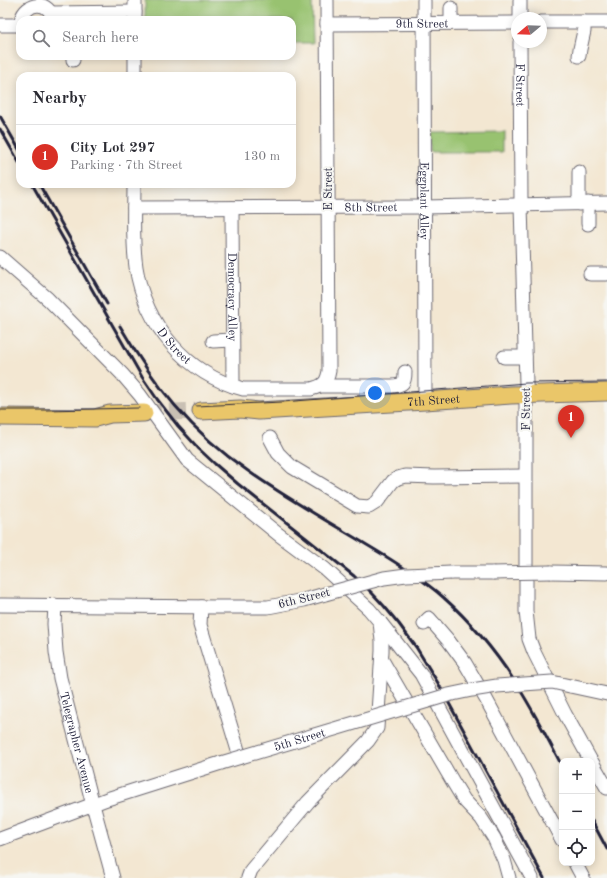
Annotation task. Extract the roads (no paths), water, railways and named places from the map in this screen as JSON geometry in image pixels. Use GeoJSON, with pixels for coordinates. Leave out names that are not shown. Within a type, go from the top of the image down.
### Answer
{"type":"FeatureCollection","features":[{"type":"Feature","properties":{"kind":"main road","name":"7th Street"},"geometry":{"type":"LineString","coordinates":[[204,415],[240,408],[259,411],[526,394],[607,392]]}},
{"type":"Feature","properties":{"kind":"main road"},"geometry":{"type":"LineString","coordinates":[[0,417],[95,418],[110,414],[148,418]]}},
{"type":"Feature","properties":{"kind":"street","name":"E Street"},"geometry":{"type":"LineString","coordinates":[[324,382],[329,347],[327,0]]}},
{"type":"Feature","properties":{"kind":"street","name":"Eggplant Alley"},"geometry":{"type":"LineString","coordinates":[[424,0],[425,401]]}},
{"type":"Feature","properties":{"kind":"street"},"geometry":{"type":"LineString","coordinates":[[520,0],[520,12]]}},
{"type":"Feature","properties":{"kind":"street"},"geometry":{"type":"LineString","coordinates":[[22,16],[25,11],[38,3],[43,6],[52,16],[135,11]]}},
{"type":"Feature","properties":{"kind":"street"},"geometry":{"type":"LineString","coordinates":[[451,8],[451,23]]}},
{"type":"Feature","properties":{"kind":"street","name":"9th Street"},"geometry":{"type":"LineString","coordinates":[[327,24],[511,22]]}},
{"type":"Feature","properties":{"kind":"street"},"geometry":{"type":"LineString","coordinates":[[547,22],[607,22]]}},
{"type":"Feature","properties":{"kind":"street"},"geometry":{"type":"LineString","coordinates":[[579,56],[584,32],[584,22]]}},
{"type":"Feature","properties":{"kind":"street"},"geometry":{"type":"LineString","coordinates":[[0,25],[16,25]]}},
{"type":"Feature","properties":{"kind":"street","name":"F Street"},"geometry":{"type":"LineString","coordinates":[[520,48],[521,205],[526,394],[526,611],[529,639],[534,652],[565,714],[590,758]]}},
{"type":"Feature","properties":{"kind":"street"},"geometry":{"type":"LineString","coordinates":[[135,60],[135,72]]}},
{"type":"Feature","properties":{"kind":"street"},"geometry":{"type":"LineString","coordinates":[[578,172],[588,224]]}},
{"type":"Feature","properties":{"kind":"street","name":"D Street"},"geometry":{"type":"LineString","coordinates":[[134,188],[134,251],[140,286],[146,303],[162,332],[173,346],[200,370],[233,386],[243,389],[256,390],[316,388],[324,382],[393,386],[402,384],[404,381],[405,372]]}},
{"type":"Feature","properties":{"kind":"street","name":"8th Street"},"geometry":{"type":"LineString","coordinates":[[134,208],[425,207],[607,203]]}},
{"type":"Feature","properties":{"kind":"street","name":"Democracy Alley"},"geometry":{"type":"LineString","coordinates":[[232,208],[233,386]]}},
{"type":"Feature","properties":{"kind":"street"},"geometry":{"type":"LineString","coordinates":[[0,257],[48,299],[122,374],[140,395],[187,460],[278,534],[324,569],[369,609],[421,674],[532,878]]}},
{"type":"Feature","properties":{"kind":"street"},"geometry":{"type":"LineString","coordinates":[[590,274],[607,274]]}},
{"type":"Feature","properties":{"kind":"street"},"geometry":{"type":"LineString","coordinates":[[213,341],[232,340]]}},
{"type":"Feature","properties":{"kind":"street"},"geometry":{"type":"LineString","coordinates":[[504,357],[525,357]]}},
{"type":"Feature","properties":{"kind":"street"},"geometry":{"type":"LineString","coordinates":[[270,438],[278,453],[292,467],[357,506],[369,507],[377,502],[393,481],[404,476],[525,476]]}},
{"type":"Feature","properties":{"kind":"street","name":"6th Street"},"geometry":{"type":"LineString","coordinates":[[0,605],[268,607],[304,600],[384,578],[406,575],[551,572],[607,573]]}},
{"type":"Feature","properties":{"kind":"street","name":"Telegrapher Avenue"},"geometry":{"type":"LineString","coordinates":[[55,605],[54,624],[60,678],[113,878]]}},
{"type":"Feature","properties":{"kind":"street"},"geometry":{"type":"LineString","coordinates":[[201,607],[200,625],[240,757]]}},
{"type":"Feature","properties":{"kind":"street"},"geometry":{"type":"LineString","coordinates":[[424,624],[429,618],[455,641],[465,663],[559,834]]}},
{"type":"Feature","properties":{"kind":"street"},"geometry":{"type":"LineString","coordinates":[[249,875],[308,802],[368,741],[377,728],[382,660],[380,622]]}},
{"type":"Feature","properties":{"kind":"street"},"geometry":{"type":"LineString","coordinates":[[382,660],[464,800],[481,818],[494,838],[504,860],[509,878]]}},
{"type":"Feature","properties":{"kind":"street","name":"5th Street"},"geometry":{"type":"LineString","coordinates":[[0,839],[107,799],[240,757],[448,695],[497,686],[552,682],[607,694]]}},
{"type":"Feature","properties":{"kind":"street","name":"F Street"},"geometry":{"type":"LineString","coordinates":[[595,767],[607,788]]}},
{"type":"Feature","properties":{"kind":"street"},"geometry":{"type":"LineString","coordinates":[[577,866],[583,878]]}},
{"type":"Feature","properties":{"kind":"tunnel"},"geometry":{"type":"LineString","coordinates":[[144,413],[201,411]]}},
{"type":"Feature","properties":{"kind":"tram line"},"geometry":{"type":"LineString","coordinates":[[196,406],[282,402],[526,383],[607,382]]}},
{"type":"Feature","properties":{"kind":"tram line"},"geometry":{"type":"LineString","coordinates":[[0,410],[139,408]]}},
{"type":"Feature","properties":{"kind":"railway"},"geometry":{"type":"LineString","coordinates":[[0,116],[16,144]]}},
{"type":"Feature","properties":{"kind":"railway"},"geometry":{"type":"LineString","coordinates":[[0,129],[16,157]]}},
{"type":"Feature","properties":{"kind":"railway"},"geometry":{"type":"LineString","coordinates":[[34,188],[142,377],[178,426],[199,449],[238,484],[354,576],[384,606],[416,647],[438,683],[544,878]]}},
{"type":"Feature","properties":{"kind":"railway"},"geometry":{"type":"LineString","coordinates":[[41,188],[107,304]]}},
{"type":"Feature","properties":{"kind":"railway"},"geometry":{"type":"LineString","coordinates":[[120,326],[160,388],[191,424],[209,440],[228,456],[277,491],[387,557],[425,583],[443,597],[463,616],[491,648],[522,692],[559,760]]}},
{"type":"Feature","properties":{"kind":"railway"},"geometry":{"type":"LineString","coordinates":[[595,827],[607,849]]}},
{"type":"Feature","properties":{"kind":"place","name":"City Lot 297"},"geometry":{"type":"Point","coordinates":[571,438]}}]}
